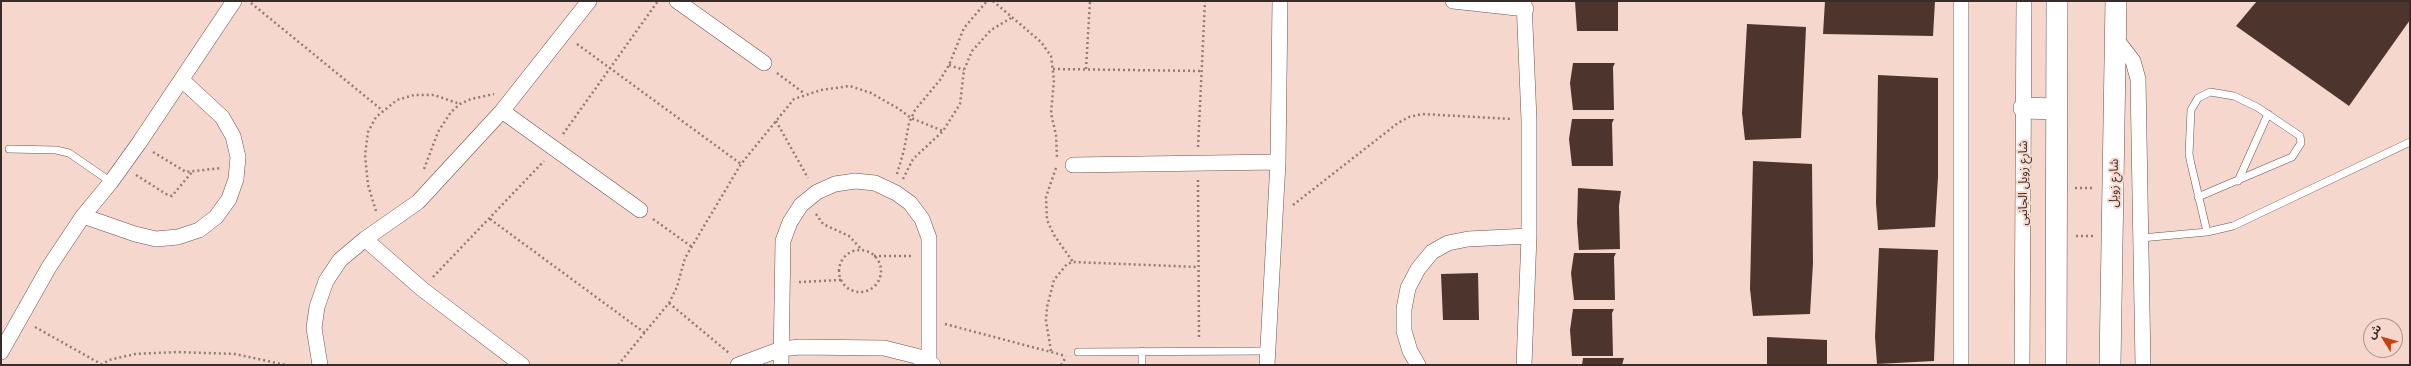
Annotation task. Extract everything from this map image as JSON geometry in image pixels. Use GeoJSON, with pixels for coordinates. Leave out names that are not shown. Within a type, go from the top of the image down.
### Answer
{"type":"FeatureCollection","features":[{"type":"Feature","properties":{"kind":"main road"},"geometry":{"type":"LineString","coordinates":[[2056,365],[2058,1]]}},
{"type":"Feature","properties":{"kind":"main road","name":"شارع زويل"},"geometry":{"type":"LineString","coordinates":[[2110,365],[2116,39],[2118,5]]}},
{"type":"Feature","properties":{"kind":"main road"},"geometry":{"type":"LineString","coordinates":[[2024,108],[2057,109]]}},
{"type":"Feature","properties":{"kind":"street"},"geometry":{"type":"LineString","coordinates":[[1,352],[49,267],[83,216],[111,182],[139,143],[234,1]]}},
{"type":"Feature","properties":{"kind":"street"},"geometry":{"type":"LineString","coordinates":[[320,365],[314,328],[317,307],[326,281],[340,260],[365,239],[418,202],[502,111],[589,1]]}},
{"type":"Feature","properties":{"kind":"street"},"geometry":{"type":"LineString","coordinates":[[677,1],[764,63]]}},
{"type":"Feature","properties":{"kind":"street"},"geometry":{"type":"LineString","coordinates":[[1268,358],[1278,162],[1280,1]]}},
{"type":"Feature","properties":{"kind":"street"},"geometry":{"type":"LineString","coordinates":[[1453,1],[1525,5],[1529,120],[1529,236],[1524,365]]}},
{"type":"Feature","properties":{"kind":"street"},"geometry":{"type":"LineString","coordinates":[[1961,365],[1962,1]]}},
{"type":"Feature","properties":{"kind":"street","name":"شارع زويل الجانبى"},"geometry":{"type":"LineString","coordinates":[[2022,365],[2024,1]]}},
{"type":"Feature","properties":{"kind":"street"},"geometry":{"type":"LineString","coordinates":[[2116,39],[2128,52],[2138,79],[2143,365]]}},
{"type":"Feature","properties":{"kind":"street"},"geometry":{"type":"LineString","coordinates":[[83,216],[142,236],[156,239],[178,237],[199,230],[216,216],[229,199],[236,179],[238,157],[233,136],[222,117],[182,80]]}},
{"type":"Feature","properties":{"kind":"street"},"geometry":{"type":"LineString","coordinates":[[502,111],[640,210]]}},
{"type":"Feature","properties":{"kind":"street"},"geometry":{"type":"LineString","coordinates":[[1073,165],[1278,162]]}},
{"type":"Feature","properties":{"kind":"street"},"geometry":{"type":"LineString","coordinates":[[781,365],[783,241],[790,222],[801,205],[817,192],[835,184],[855,181],[875,183],[893,191],[910,203],[922,219],[929,238],[928,320],[930,364]]}},
{"type":"Feature","properties":{"kind":"street"},"geometry":{"type":"LineString","coordinates":[[1418,365],[1410,352],[1404,331],[1404,309],[1408,288],[1418,269],[1432,252],[1448,243],[1468,239],[1529,236]]}},
{"type":"Feature","properties":{"kind":"street"},"geometry":{"type":"LineString","coordinates":[[365,239],[422,289],[522,365]]}},
{"type":"Feature","properties":{"kind":"street"},"geometry":{"type":"LineString","coordinates":[[739,364],[782,349],[884,348],[916,356],[930,364]]}},
{"type":"Feature","properties":{"kind":"lane"},"geometry":{"type":"LineString","coordinates":[[2198,197],[2292,157],[2298,151],[2301,143],[2300,136],[2268,114],[2234,96],[2210,92],[2203,94],[2194,103],[2191,110],[2189,144],[2191,164],[2198,197],[2207,232]]}},
{"type":"Feature","properties":{"kind":"lane"},"geometry":{"type":"LineString","coordinates":[[2238,181],[2268,114]]}},
{"type":"Feature","properties":{"kind":"lane"},"geometry":{"type":"LineString","coordinates":[[2141,238],[2207,232],[2233,226],[2410,142]]}},
{"type":"Feature","properties":{"kind":"lane"},"geometry":{"type":"LineString","coordinates":[[9,149],[56,150],[69,153],[111,182]]}},
{"type":"Feature","properties":{"kind":"lane"},"geometry":{"type":"LineString","coordinates":[[1142,351],[1142,365]]}},
{"type":"Feature","properties":{"kind":"lane"},"geometry":{"type":"LineString","coordinates":[[1078,352],[1142,351],[1268,358]]}},
{"type":"Feature","properties":{"kind":"path"},"geometry":{"type":"LineString","coordinates":[[249,1],[382,110]]}},
{"type":"Feature","properties":{"kind":"path"},"geometry":{"type":"LineString","coordinates":[[893,191],[900,168],[911,118],[924,98],[940,80],[949,65],[964,28],[987,1]]}},
{"type":"Feature","properties":{"kind":"path"},"geometry":{"type":"LineString","coordinates":[[993,1],[1011,18],[1041,42],[1051,56],[1053,69],[1051,108],[1057,159],[1045,204],[1047,220],[1073,262]]}},
{"type":"Feature","properties":{"kind":"path"},"geometry":{"type":"LineString","coordinates":[[1086,70],[1090,1]]}},
{"type":"Feature","properties":{"kind":"path"},"geometry":{"type":"LineString","coordinates":[[893,191],[913,159],[943,131],[960,104],[964,70],[972,51],[991,30],[1011,18]]}},
{"type":"Feature","properties":{"kind":"path"},"geometry":{"type":"LineString","coordinates":[[563,34],[741,164]]}},
{"type":"Feature","properties":{"kind":"path"},"geometry":{"type":"LineString","coordinates":[[764,63],[805,94]]}},
{"type":"Feature","properties":{"kind":"path"},"geometry":{"type":"LineString","coordinates":[[949,65],[964,70]]}},
{"type":"Feature","properties":{"kind":"path"},"geometry":{"type":"LineString","coordinates":[[1053,69],[1202,71]]}},
{"type":"Feature","properties":{"kind":"path"},"geometry":{"type":"LineString","coordinates":[[618,365],[669,303],[677,287],[685,258],[741,164],[794,99],[805,94],[838,86],[850,86],[885,100],[911,118],[943,131]]}},
{"type":"Feature","properties":{"kind":"path"},"geometry":{"type":"LineString","coordinates":[[424,171],[438,132],[447,117],[460,104],[477,97],[518,91]]}},
{"type":"Feature","properties":{"kind":"path"},"geometry":{"type":"LineString","coordinates":[[383,226],[368,185],[365,155],[368,132],[382,110],[397,100],[414,95],[434,95],[460,104]]}},
{"type":"Feature","properties":{"kind":"path"},"geometry":{"type":"LineString","coordinates":[[1275,218],[1398,123],[1409,117],[1422,114],[1529,120]]}},
{"type":"Feature","properties":{"kind":"path"},"geometry":{"type":"LineString","coordinates":[[776,121],[817,192],[814,206],[816,214],[823,224],[849,236],[862,250],[874,256],[929,258]]}},
{"type":"Feature","properties":{"kind":"path"},"geometry":{"type":"LineString","coordinates":[[139,143],[181,170],[192,172],[237,167]]}},
{"type":"Feature","properties":{"kind":"path"},"geometry":{"type":"LineString","coordinates":[[122,165],[166,194],[172,196],[192,172]]}},
{"type":"Feature","properties":{"kind":"path"},"geometry":{"type":"LineString","coordinates":[[2056,188],[2114,189]]}},
{"type":"Feature","properties":{"kind":"path"},"geometry":{"type":"LineString","coordinates":[[640,210],[692,247]]}},
{"type":"Feature","properties":{"kind":"path"},"geometry":{"type":"LineString","coordinates":[[490,219],[645,333]]}},
{"type":"Feature","properties":{"kind":"path"},"geometry":{"type":"LineString","coordinates":[[2057,236],[2113,236]]}},
{"type":"Feature","properties":{"kind":"path"},"geometry":{"type":"LineString","coordinates":[[862,250],[854,251],[842,259],[839,266],[841,280],[846,287],[854,291],[864,292],[872,288],[878,281],[880,272],[879,263],[874,256]]}},
{"type":"Feature","properties":{"kind":"path"},"geometry":{"type":"LineString","coordinates":[[1051,351],[1046,321],[1049,293],[1060,270],[1073,262],[1198,267]]}},
{"type":"Feature","properties":{"kind":"path"},"geometry":{"type":"LineString","coordinates":[[782,282],[841,280]]}},
{"type":"Feature","properties":{"kind":"path"},"geometry":{"type":"LineString","coordinates":[[669,303],[739,364]]}},
{"type":"Feature","properties":{"kind":"path"},"geometry":{"type":"LineString","coordinates":[[20,319],[101,364],[135,354],[211,352],[259,358],[286,365]]}},
{"type":"Feature","properties":{"kind":"path"},"geometry":{"type":"LineString","coordinates":[[928,320],[1066,356]]}},
{"type":"Feature","properties":{"kind":"building"},"geometry":{"type":"Polygon","coordinates":[[[1575,1],[1618,1],[1618,31],[1577,31],[1575,1]]]}},
{"type":"Feature","properties":{"kind":"building"},"geometry":{"type":"Polygon","coordinates":[[[1825,1],[1935,1],[1933,36],[1823,34],[1825,1]]]}},
{"type":"Feature","properties":{"kind":"building"},"geometry":{"type":"Polygon","coordinates":[[[2257,1],[2410,1],[2410,20],[2349,106],[2236,26],[2257,1]]]}},
{"type":"Feature","properties":{"kind":"building"},"geometry":{"type":"Polygon","coordinates":[[[1747,24],[1806,27],[1801,138],[1745,140],[1742,113],[1747,24]]]}},
{"type":"Feature","properties":{"kind":"building"},"geometry":{"type":"Polygon","coordinates":[[[1573,63],[1615,63],[1613,67],[1614,110],[1573,110],[1570,83],[1573,63]]]}},
{"type":"Feature","properties":{"kind":"building"},"geometry":{"type":"Polygon","coordinates":[[[1878,75],[1938,78],[1938,177],[1935,227],[1878,230],[1876,203],[1878,75]]]}},
{"type":"Feature","properties":{"kind":"building"},"geometry":{"type":"Polygon","coordinates":[[[1572,119],[1614,119],[1612,123],[1613,166],[1572,166],[1569,139],[1572,119]]]}},
{"type":"Feature","properties":{"kind":"building"},"geometry":{"type":"Polygon","coordinates":[[[1753,161],[1812,164],[1813,263],[1810,314],[1753,316],[1750,289],[1753,161]]]}},
{"type":"Feature","properties":{"kind":"building"},"geometry":{"type":"Polygon","coordinates":[[[1578,188],[1621,191],[1619,206],[1620,249],[1579,250],[1577,223],[1578,188]]]}},
{"type":"Feature","properties":{"kind":"building"},"geometry":{"type":"Polygon","coordinates":[[[1879,248],[1938,250],[1934,361],[1877,364],[1875,337],[1879,248]]]}},
{"type":"Feature","properties":{"kind":"building"},"geometry":{"type":"Polygon","coordinates":[[[1574,253],[1616,253],[1614,257],[1615,300],[1574,300],[1571,273],[1574,253]]]}},
{"type":"Feature","properties":{"kind":"building"},"geometry":{"type":"Polygon","coordinates":[[[1478,273],[1479,320],[1443,320],[1441,274],[1478,273]]]}},
{"type":"Feature","properties":{"kind":"building"},"geometry":{"type":"Polygon","coordinates":[[[1573,309],[1614,309],[1612,313],[1613,356],[1572,356],[1570,330],[1573,309]]]}},
{"type":"Feature","properties":{"kind":"building"},"geometry":{"type":"Polygon","coordinates":[[[1767,337],[1827,340],[1827,365],[1767,365],[1767,337]]]}},
{"type":"Feature","properties":{"kind":"building"},"geometry":{"type":"Polygon","coordinates":[[[1583,358],[1624,358],[1622,365],[1582,365],[1583,358]]]}}]}
